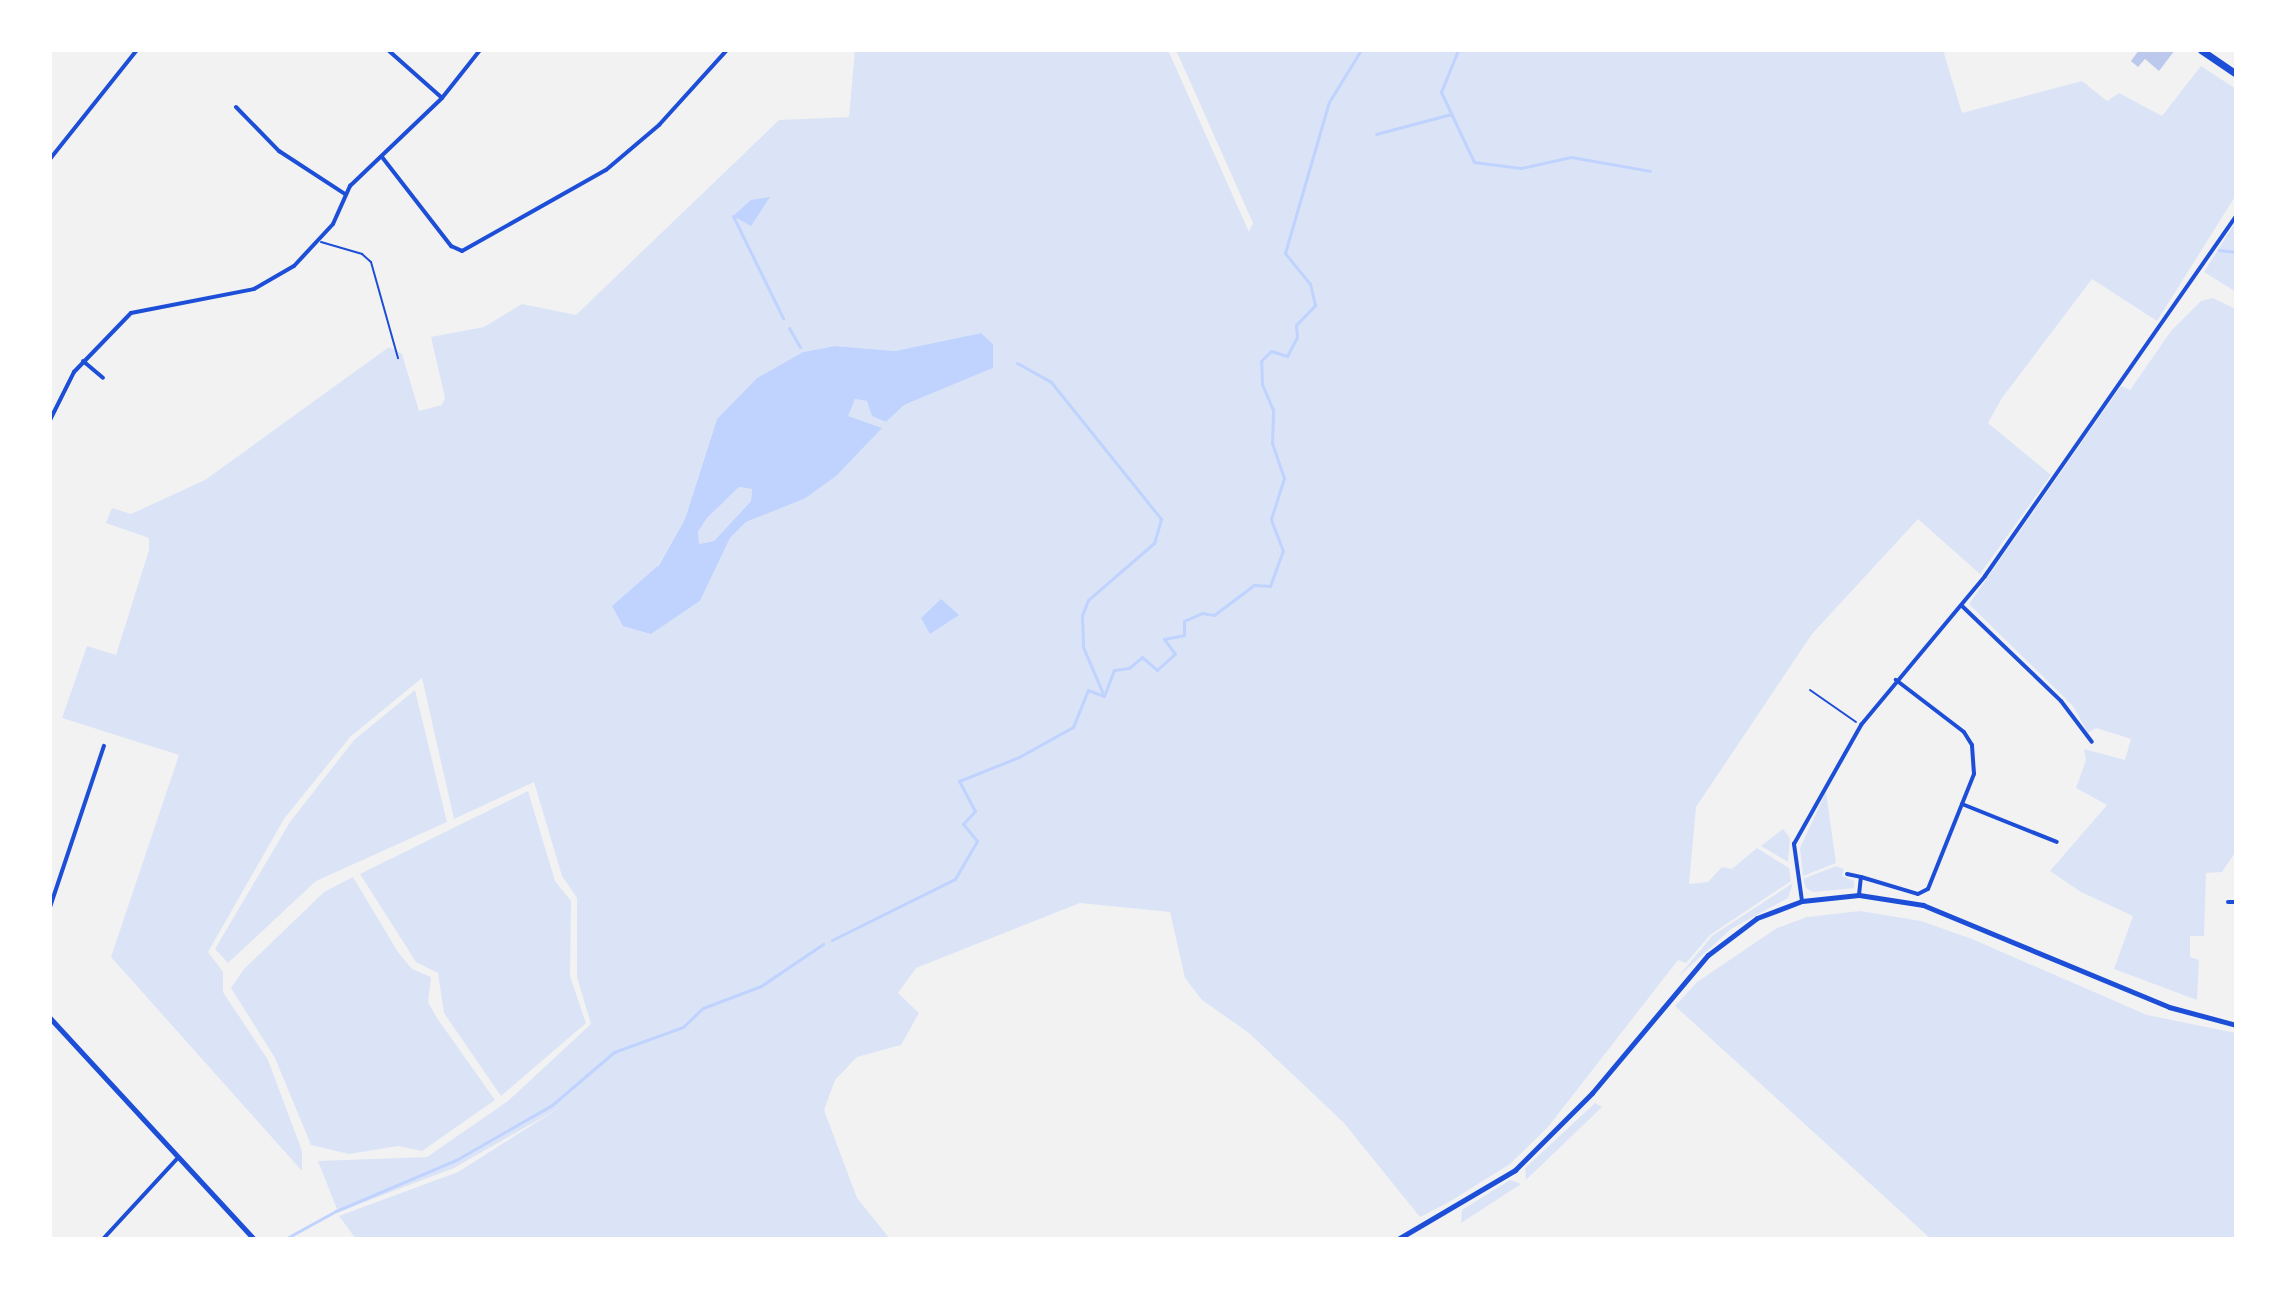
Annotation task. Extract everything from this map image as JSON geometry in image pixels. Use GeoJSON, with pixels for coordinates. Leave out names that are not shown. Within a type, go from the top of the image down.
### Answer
{"type":"FeatureCollection","features":[{"type":"Feature","properties":{"kind":"main road"},"geometry":{"type":"LineString","coordinates":[[2201,50],[2236,74]]}},
{"type":"Feature","properties":{"kind":"street"},"geometry":{"type":"LineString","coordinates":[[50,159],[137,50]]}},
{"type":"Feature","properties":{"kind":"street"},"geometry":{"type":"LineString","coordinates":[[388,50],[442,98]]}},
{"type":"Feature","properties":{"kind":"street"},"geometry":{"type":"LineString","coordinates":[[50,420],[83,361],[131,313],[254,289],[294,266],[320,241],[345,194],[442,98],[480,50]]}},
{"type":"Feature","properties":{"kind":"street"},"geometry":{"type":"LineString","coordinates":[[382,157],[451,246],[462,251],[606,170],[659,125],[727,50]]}},
{"type":"Feature","properties":{"kind":"street"},"geometry":{"type":"LineString","coordinates":[[236,107],[279,151],[345,194]]}},
{"type":"Feature","properties":{"kind":"street"},"geometry":{"type":"LineString","coordinates":[[1802,901],[1794,844],[1861,725],[1896,680],[1962,606],[2236,216]]}},
{"type":"Feature","properties":{"kind":"street"},"geometry":{"type":"LineString","coordinates":[[83,361],[103,378]]}},
{"type":"Feature","properties":{"kind":"street"},"geometry":{"type":"LineString","coordinates":[[1962,606],[2061,701],[2092,742]]}},
{"type":"Feature","properties":{"kind":"street"},"geometry":{"type":"LineString","coordinates":[[1847,874],[1925,893],[1975,768],[1969,738],[1896,680]]}},
{"type":"Feature","properties":{"kind":"street"},"geometry":{"type":"LineString","coordinates":[[50,907],[104,746]]}},
{"type":"Feature","properties":{"kind":"street"},"geometry":{"type":"LineString","coordinates":[[1962,804],[2057,842]]}},
{"type":"Feature","properties":{"kind":"street"},"geometry":{"type":"LineString","coordinates":[[1859,895],[1861,877]]}},
{"type":"Feature","properties":{"kind":"street"},"geometry":{"type":"LineString","coordinates":[[1398,1239],[1515,1170],[1592,1093],[1708,955],[1757,918],[1802,901],[1859,895],[1958,917],[2156,1002],[2236,1025]]}},
{"type":"Feature","properties":{"kind":"street"},"geometry":{"type":"LineString","coordinates":[[2228,902],[2236,902]]}},
{"type":"Feature","properties":{"kind":"street"},"geometry":{"type":"LineString","coordinates":[[50,1018],[176,1160],[254,1239]]}},
{"type":"Feature","properties":{"kind":"street"},"geometry":{"type":"LineString","coordinates":[[103,1239],[176,1160]]}},
{"type":"Feature","properties":{"kind":"lane"},"geometry":{"type":"LineString","coordinates":[[320,241],[371,262],[398,358]]}},
{"type":"Feature","properties":{"kind":"path"},"geometry":{"type":"LineString","coordinates":[[1810,690],[1861,725]]}},
{"type":"Feature","properties":{"kind":"shaded area"},"geometry":{"type":"Polygon","coordinates":[[[855,50],[1168,50],[1249,232],[1253,223],[1176,50],[1943,50],[1962,113],[2082,81],[2107,101],[2119,93],[2162,116],[2201,66],[2236,89],[2236,195],[2157,321],[2092,279],[2002,398],[1988,423],[2051,475],[1980,574],[1918,519],[1812,634],[1696,807],[1689,884],[1708,882],[1722,867],[1732,869],[1757,848],[1789,868],[1791,881],[1710,935],[1686,963],[1678,960],[1548,1127],[1510,1164],[1449,1202],[1420,1217],[1344,1123],[1249,1033],[1202,1000],[1185,978],[1170,912],[1080,903],[916,968],[898,993],[919,1013],[901,1045],[857,1057],[835,1080],[824,1110],[857,1198],[890,1239],[356,1239],[339,1216],[458,1172],[559,1108],[454,1168],[338,1212],[318,1161],[427,1157],[508,1101],[591,1024],[577,977],[577,898],[562,876],[534,782],[454,819],[422,678],[350,737],[284,819],[208,952],[223,972],[223,992],[268,1060],[302,1151],[302,1171],[111,957],[179,755],[62,718],[87,646],[116,655],[149,550],[149,538],[106,523],[112,508],[131,514],[205,480],[389,347],[402,354],[419,411],[442,405],[445,398],[431,337],[484,327],[522,304],[576,315],[779,120],[849,117],[855,50]],[[981,333],[895,351],[835,346],[803,352],[757,378],[717,419],[685,519],[656,569],[651,634],[700,601],[730,538],[746,522],[804,499],[853,422],[847,416],[855,399],[867,401],[886,422],[904,405],[993,368],[993,344],[981,333]]]}},
{"type":"Feature","properties":{"kind":"shaded area"},"geometry":{"type":"Polygon","coordinates":[[[2236,221],[2236,292],[2204,272],[2236,221]]]}},
{"type":"Feature","properties":{"kind":"shaded area"},"geometry":{"type":"Polygon","coordinates":[[[2213,298],[2236,309],[2236,851],[2222,872],[2206,873],[2204,936],[2190,936],[2190,957],[2199,960],[2197,1000],[2114,969],[2133,916],[2081,892],[2050,871],[2107,805],[2076,788],[2086,760],[2084,749],[2125,760],[2131,739],[2096,728],[2088,733],[2073,706],[1969,604],[2121,386],[2130,390],[2171,331],[2201,301],[2213,298]]]}},
{"type":"Feature","properties":{"kind":"shaded area"},"geometry":{"type":"Polygon","coordinates":[[[739,487],[752,489],[751,501],[714,541],[699,544],[698,532],[707,518],[739,487]]]}},
{"type":"Feature","properties":{"kind":"shaded area"},"geometry":{"type":"Polygon","coordinates":[[[415,690],[447,822],[316,881],[228,963],[215,949],[290,822],[354,740],[415,690]]]}},
{"type":"Feature","properties":{"kind":"shaded area"},"geometry":{"type":"Polygon","coordinates":[[[528,791],[555,881],[571,901],[570,976],[586,1023],[501,1096],[444,1013],[438,973],[416,962],[360,874],[528,791]]]}},
{"type":"Feature","properties":{"kind":"shaded area"},"geometry":{"type":"Polygon","coordinates":[[[1826,792],[1836,863],[1803,876],[1800,848],[1826,792]]]}},
{"type":"Feature","properties":{"kind":"shaded area"},"geometry":{"type":"Polygon","coordinates":[[[1783,829],[1790,838],[1788,862],[1761,846],[1783,829]]]}},
{"type":"Feature","properties":{"kind":"shaded area"},"geometry":{"type":"Polygon","coordinates":[[[1836,866],[1844,869],[1842,876],[1854,881],[1854,888],[1813,892],[1806,888],[1803,879],[1836,866]]]}},
{"type":"Feature","properties":{"kind":"shaded area"},"geometry":{"type":"Polygon","coordinates":[[[353,877],[398,952],[412,969],[431,977],[428,1002],[495,1100],[422,1151],[398,1146],[349,1154],[311,1145],[275,1058],[231,988],[244,969],[324,892],[353,877]]]}},
{"type":"Feature","properties":{"kind":"shaded area"},"geometry":{"type":"Polygon","coordinates":[[[1793,883],[1788,898],[1731,929],[1677,978],[1712,936],[1793,883]]]}},
{"type":"Feature","properties":{"kind":"shaded area"},"geometry":{"type":"Polygon","coordinates":[[[1860,911],[1921,921],[1972,939],[2147,1015],[2236,1033],[2236,1239],[1931,1239],[1675,1006],[1697,982],[1777,928],[1807,917],[1860,911]]]}},
{"type":"Feature","properties":{"kind":"shaded area"},"geometry":{"type":"Polygon","coordinates":[[[1595,1103],[1602,1107],[1526,1180],[1525,1168],[1595,1103]]]}},
{"type":"Feature","properties":{"kind":"shaded area"},"geometry":{"type":"Polygon","coordinates":[[[1510,1180],[1521,1184],[1461,1223],[1462,1210],[1510,1180]]]}},
{"type":"Feature","properties":{"kind":"water"},"geometry":{"type":"Polygon","coordinates":[[[770,197],[751,226],[733,216],[751,200],[770,197]]]}},
{"type":"Feature","properties":{"kind":"water"},"geometry":{"type":"Polygon","coordinates":[[[981,333],[993,344],[993,368],[904,405],[886,422],[872,416],[867,401],[855,399],[848,416],[882,428],[836,476],[804,499],[746,522],[730,538],[700,601],[651,634],[623,626],[612,606],[659,565],[685,519],[717,419],[757,378],[803,352],[835,346],[895,351],[981,333]],[[739,487],[707,518],[698,532],[699,544],[714,541],[751,501],[752,489],[739,487]]]}},
{"type":"Feature","properties":{"kind":"water"},"geometry":{"type":"Polygon","coordinates":[[[941,599],[959,615],[930,634],[921,618],[941,599]]]}},
{"type":"Feature","properties":{"kind":"building"},"geometry":{"type":"Polygon","coordinates":[[[2139,50],[2175,50],[2159,71],[2145,59],[2138,67],[2131,61],[2139,50]]]}},
{"type":"Feature","properties":{"kind":"waterway"},"geometry":{"type":"LineString","coordinates":[[832,940],[955,879],[977,841],[963,824],[975,811],[959,781],[1019,757],[1073,727],[1088,690],[1104,696],[1114,670],[1129,668],[1142,657],[1157,670],[1175,654],[1164,639],[1184,635],[1184,621],[1202,613],[1214,615],[1254,585],[1270,586],[1283,551],[1271,519],[1284,478],[1272,443],[1273,410],[1262,384],[1261,361],[1271,351],[1287,356],[1297,337],[1296,325],[1315,305],[1310,284],[1285,253],[1329,102],[1361,50]]}},
{"type":"Feature","properties":{"kind":"waterway"},"geometry":{"type":"LineString","coordinates":[[1458,50],[1441,92],[1474,162],[1521,168],[1571,157],[1650,171]]}},
{"type":"Feature","properties":{"kind":"waterway"},"geometry":{"type":"LineString","coordinates":[[1376,134],[1451,114]]}},
{"type":"Feature","properties":{"kind":"waterway"},"geometry":{"type":"LineString","coordinates":[[733,216],[783,318]]}},
{"type":"Feature","properties":{"kind":"waterway"},"geometry":{"type":"LineString","coordinates":[[2219,250],[2236,252]]}},
{"type":"Feature","properties":{"kind":"waterway"},"geometry":{"type":"LineString","coordinates":[[789,328],[800,347]]}},
{"type":"Feature","properties":{"kind":"waterway"},"geometry":{"type":"LineString","coordinates":[[1017,363],[1051,382],[1161,519],[1154,543],[1088,600],[1082,616],[1083,647],[1104,696]]}},
{"type":"Feature","properties":{"kind":"waterway"},"geometry":{"type":"LineString","coordinates":[[285,1239],[336,1211],[456,1160],[552,1105],[614,1052],[683,1027],[703,1008],[761,986],[823,944]]}}]}
